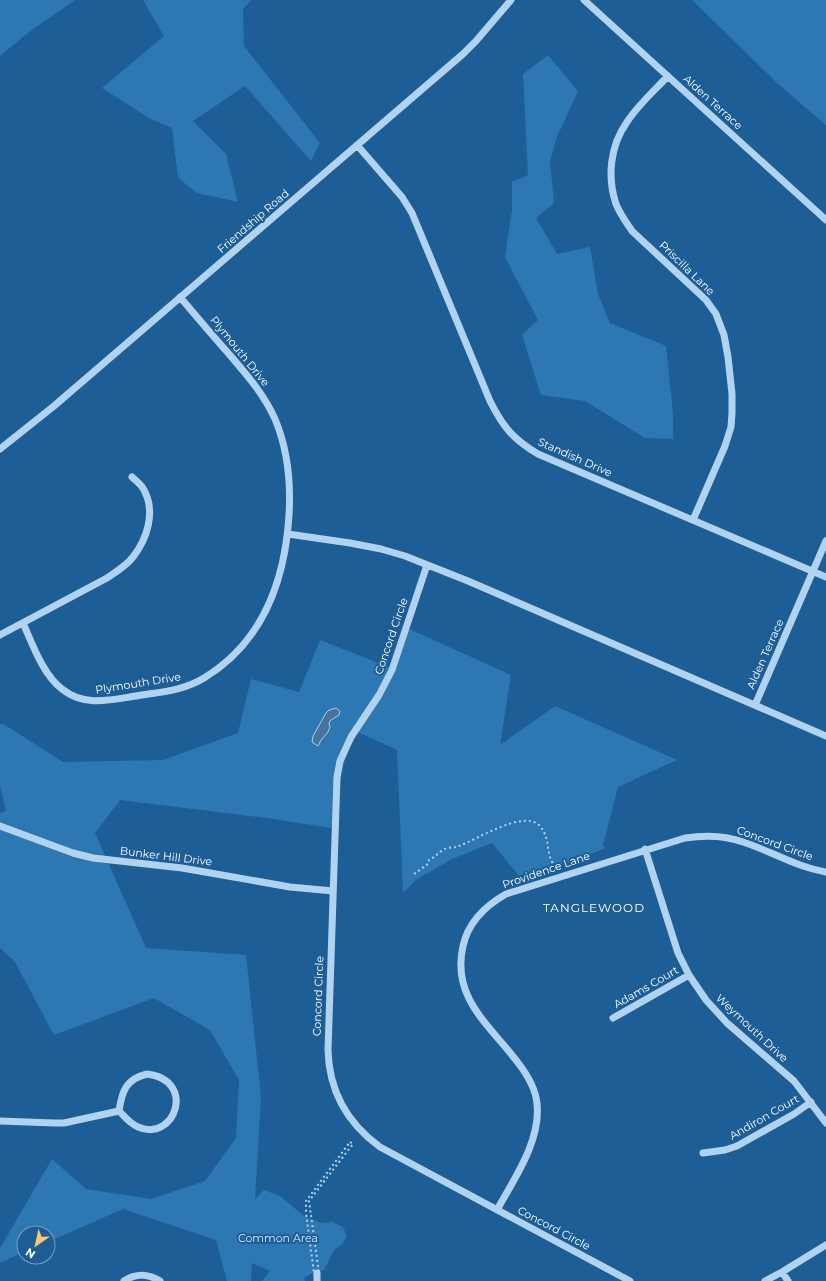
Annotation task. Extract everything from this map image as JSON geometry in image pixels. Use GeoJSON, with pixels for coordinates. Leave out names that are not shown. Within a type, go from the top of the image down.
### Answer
{"type":"FeatureCollection","features":[{"type":"Feature","properties":{"kind":"street","name":"Friendship Road"},"geometry":{"type":"LineString","coordinates":[[0,448],[54,406],[472,46],[511,0]]}},
{"type":"Feature","properties":{"kind":"street","name":"Alden Terrace"},"geometry":{"type":"LineString","coordinates":[[584,0],[826,220]]}},
{"type":"Feature","properties":{"kind":"street","name":"Priscilla Lane"},"geometry":{"type":"LineString","coordinates":[[668,76],[632,114],[621,131],[613,151],[611,181],[617,205],[623,218],[632,231],[706,300],[716,314],[724,335],[732,394],[731,427],[726,446],[693,520]]}},
{"type":"Feature","properties":{"kind":"street","name":"Standish Drive"},"geometry":{"type":"LineString","coordinates":[[357,145],[402,197],[412,213],[490,401],[504,425],[514,438],[538,454],[826,577]]}},
{"type":"Feature","properties":{"kind":"street","name":"Plymouth Drive"},"geometry":{"type":"LineString","coordinates":[[23,623],[47,671],[56,684],[72,696],[83,700],[103,701],[176,690],[203,679],[221,667],[240,648],[256,628],[270,603],[284,562],[288,534],[291,497],[289,470],[284,447],[275,419],[254,383],[180,297]]}},
{"type":"Feature","properties":{"kind":"street"},"geometry":{"type":"LineString","coordinates":[[0,635],[107,578],[119,570],[132,558],[139,548],[145,534],[150,514],[149,502],[144,490],[132,477]]}},
{"type":"Feature","properties":{"kind":"street"},"geometry":{"type":"LineString","coordinates":[[288,534],[350,543],[381,549],[404,556],[468,581],[755,705]]}},
{"type":"Feature","properties":{"kind":"street","name":"Alden Terrace"},"geometry":{"type":"LineString","coordinates":[[826,541],[755,705],[826,736]]}},
{"type":"Feature","properties":{"kind":"street","name":"Concord Circle"},"geometry":{"type":"LineString","coordinates":[[427,565],[390,675],[379,695],[351,737],[340,762],[337,777],[328,1050],[330,1073],[338,1098],[352,1121],[361,1132],[380,1147],[630,1281]]}},
{"type":"Feature","properties":{"kind":"street","name":"Bunker Hill Drive"},"geometry":{"type":"LineString","coordinates":[[0,826],[73,853],[93,858],[182,868],[290,887],[333,891]]}},
{"type":"Feature","properties":{"kind":"street","name":"Concord Circle"},"geometry":{"type":"LineString","coordinates":[[645,850],[685,838],[719,836],[743,842],[797,864],[826,872]]}},
{"type":"Feature","properties":{"kind":"street","name":"Providence Lane"},"geometry":{"type":"LineString","coordinates":[[497,1210],[533,1142],[537,1121],[537,1104],[532,1084],[528,1076],[476,1011],[467,997],[461,975],[461,953],[463,943],[468,931],[476,919],[489,905],[506,894],[645,850]]}},
{"type":"Feature","properties":{"kind":"street","name":"Weymouth Drive"},"geometry":{"type":"LineString","coordinates":[[645,850],[678,953],[689,975],[713,1009],[794,1081],[826,1123]]}},
{"type":"Feature","properties":{"kind":"street","name":"Adams Court"},"geometry":{"type":"LineString","coordinates":[[613,1018],[689,975]]}},
{"type":"Feature","properties":{"kind":"street"},"geometry":{"type":"LineString","coordinates":[[147,1074],[157,1075],[166,1080],[174,1091],[176,1107],[169,1121],[161,1127],[145,1129],[136,1126],[119,1111],[120,1101],[124,1089],[138,1076],[147,1074]]}},
{"type":"Feature","properties":{"kind":"street","name":"Andiron Court"},"geometry":{"type":"LineString","coordinates":[[703,1153],[725,1150],[737,1146],[794,1114],[811,1102]]}},
{"type":"Feature","properties":{"kind":"street"},"geometry":{"type":"LineString","coordinates":[[0,1121],[54,1124],[119,1111]]}},
{"type":"Feature","properties":{"kind":"street"},"geometry":{"type":"LineString","coordinates":[[765,1281],[826,1245]]}},
{"type":"Feature","properties":{"kind":"street"},"geometry":{"type":"LineString","coordinates":[[782,1272],[788,1281]]}},
{"type":"Feature","properties":{"kind":"street"},"geometry":{"type":"LineString","coordinates":[[124,1281],[130,1277],[140,1274],[148,1275],[160,1281]]}},
{"type":"Feature","properties":{"kind":"path"},"geometry":{"type":"LineString","coordinates":[[414,874],[428,864],[429,860],[448,848],[458,847],[504,825],[527,822],[535,823],[540,826],[544,832],[548,841],[550,857],[560,876]]}},
{"type":"Feature","properties":{"kind":"path"},"geometry":{"type":"LineString","coordinates":[[350,1142],[353,1144],[309,1201],[313,1221],[319,1274],[317,1277],[314,1273],[306,1212],[306,1201],[350,1142]]}},
{"type":"Feature","properties":{"kind":"green space"},"geometry":{"type":"Polygon","coordinates":[[[0,0],[75,0],[29,32],[0,56],[0,0]]]}},
{"type":"Feature","properties":{"kind":"green space"},"geometry":{"type":"Polygon","coordinates":[[[143,0],[251,0],[243,9],[244,46],[320,143],[311,161],[245,86],[193,121],[226,154],[238,202],[197,193],[178,178],[172,128],[149,118],[102,88],[164,36],[143,0]]]}},
{"type":"Feature","properties":{"kind":"green space"},"geometry":{"type":"Polygon","coordinates":[[[692,0],[826,0],[826,125],[777,83],[692,0]]]}},
{"type":"Feature","properties":{"kind":"green space"},"geometry":{"type":"Polygon","coordinates":[[[548,55],[578,91],[557,137],[550,161],[554,203],[536,218],[557,254],[590,247],[598,294],[610,323],[666,346],[673,413],[673,439],[645,438],[585,401],[541,395],[522,335],[538,320],[505,257],[512,210],[512,182],[528,175],[523,74],[548,55]]]}},
{"type":"Feature","properties":{"kind":"green space","name":"Common Area"},"geometry":{"type":"Polygon","coordinates":[[[405,627],[511,675],[500,745],[555,706],[677,760],[618,787],[603,845],[605,848],[574,862],[529,872],[519,876],[492,843],[452,859],[416,880],[403,893],[397,750],[351,729],[331,828],[267,818],[120,800],[95,833],[146,948],[246,955],[261,1097],[255,1199],[264,1190],[280,1196],[304,1216],[321,1223],[333,1222],[343,1227],[347,1236],[342,1244],[334,1250],[324,1270],[304,1278],[305,1281],[262,1281],[270,1271],[252,1263],[251,1281],[227,1281],[216,1240],[123,1209],[56,1238],[56,1225],[16,1225],[16,1256],[0,1263],[0,1248],[52,1159],[86,1189],[151,1199],[205,1181],[236,1138],[239,1080],[210,1030],[154,998],[54,1035],[15,962],[0,948],[0,813],[6,811],[0,785],[0,725],[2,723],[63,762],[163,760],[238,733],[251,679],[299,692],[320,640],[391,668],[405,627]]]}},
{"type":"Feature","properties":{"kind":"shaded area"},"geometry":{"type":"Polygon","coordinates":[[[336,708],[340,711],[339,715],[331,720],[329,723],[330,727],[328,732],[318,746],[312,742],[313,736],[326,713],[329,710],[336,708]]]}},
{"type":"Feature","properties":{"kind":"district","name":"TANGLEWOOD"},"geometry":{"type":"Point","coordinates":[594,907]}}]}
